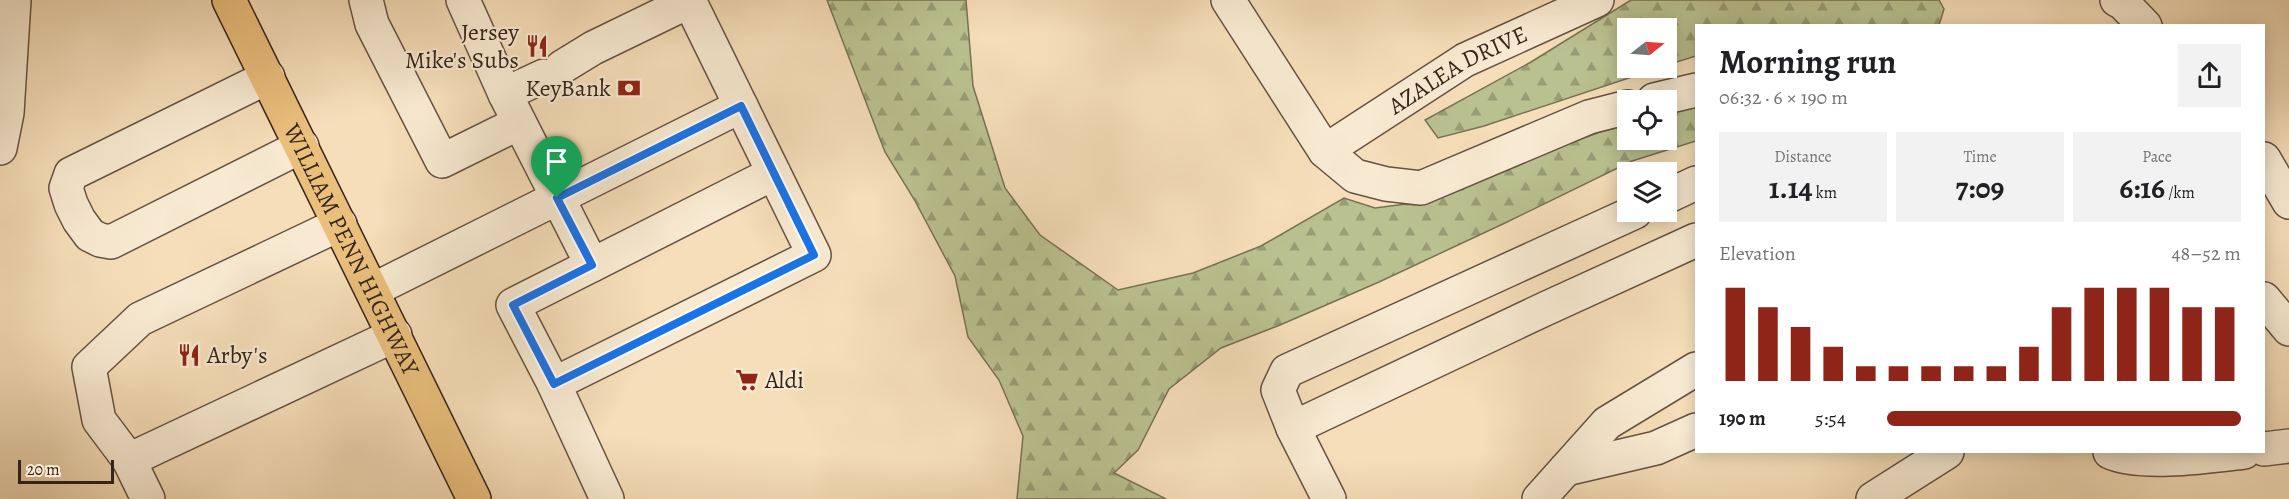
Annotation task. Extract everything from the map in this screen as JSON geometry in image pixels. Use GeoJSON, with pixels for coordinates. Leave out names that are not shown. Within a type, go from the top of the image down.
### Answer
{"type":"FeatureCollection","features":[{"type":"Feature","properties":{"kind":"highway","name":"WILLIAM PENN HIGHWAY"},"geometry":{"type":"LineString","coordinates":[[229,0],[474,499]]}},
{"type":"Feature","properties":{"kind":"street"},"geometry":{"type":"LineString","coordinates":[[0,148],[7,113],[14,0]]}},
{"type":"Feature","properties":{"kind":"street"},"geometry":{"type":"LineString","coordinates":[[366,0],[372,24],[442,161],[519,123],[543,76],[689,0],[774,172],[814,255],[554,384]]}},
{"type":"Feature","properties":{"kind":"street"},"geometry":{"type":"LineString","coordinates":[[462,0],[543,76]]}},
{"type":"Feature","properties":{"kind":"street"},"geometry":{"type":"LineString","coordinates":[[1228,0],[1325,151],[1355,176],[1386,184],[1421,188],[1589,117],[1617,110]]}},
{"type":"Feature","properties":{"kind":"street","name":"AZALEA DRIVE"},"geometry":{"type":"LineString","coordinates":[[1325,151],[1465,60],[1597,0]]}},
{"type":"Feature","properties":{"kind":"street"},"geometry":{"type":"LineString","coordinates":[[2117,0],[2123,3],[2143,24]]}},
{"type":"Feature","properties":{"kind":"street"},"geometry":{"type":"LineString","coordinates":[[268,77],[71,174],[66,188],[71,204],[90,235],[111,242],[302,146]]}},
{"type":"Feature","properties":{"kind":"street"},"geometry":{"type":"LineString","coordinates":[[1677,95],[1695,90]]}},
{"type":"Feature","properties":{"kind":"street"},"geometry":{"type":"LineString","coordinates":[[373,290],[741,106]]}},
{"type":"Feature","properties":{"kind":"street"},"geometry":{"type":"LineString","coordinates":[[519,123],[592,265]]}},
{"type":"Feature","properties":{"kind":"street"},"geometry":{"type":"LineString","coordinates":[[2265,161],[2289,202]]}},
{"type":"Feature","properties":{"kind":"street"},"geometry":{"type":"LineString","coordinates":[[607,499],[554,384],[513,305],[774,172]]}},
{"type":"Feature","properties":{"kind":"street"},"geometry":{"type":"LineString","coordinates":[[1677,192],[1695,183]]}},
{"type":"Feature","properties":{"kind":"street"},"geometry":{"type":"LineString","coordinates":[[1329,499],[1293,428],[1278,390],[1287,371],[1617,220]]}},
{"type":"Feature","properties":{"kind":"street"},"geometry":{"type":"LineString","coordinates":[[148,499],[129,460],[99,420],[89,367],[140,320],[340,224]]}},
{"type":"Feature","properties":{"kind":"street"},"geometry":{"type":"LineString","coordinates":[[1293,428],[1695,240]]}},
{"type":"Feature","properties":{"kind":"street"},"geometry":{"type":"LineString","coordinates":[[2265,300],[2289,329]]}},
{"type":"Feature","properties":{"kind":"street"},"geometry":{"type":"LineString","coordinates":[[129,460],[395,335]]}},
{"type":"Feature","properties":{"kind":"street"},"geometry":{"type":"LineString","coordinates":[[1539,499],[1607,423],[1695,370]]}},
{"type":"Feature","properties":{"kind":"street"},"geometry":{"type":"LineString","coordinates":[[1566,469],[1656,448],[1695,430]]}},
{"type":"Feature","properties":{"kind":"street"},"geometry":{"type":"LineString","coordinates":[[2265,449],[2289,446]]}},
{"type":"Feature","properties":{"kind":"street"},"geometry":{"type":"LineString","coordinates":[[1873,499],[1945,453]]}},
{"type":"Feature","properties":{"kind":"street"},"geometry":{"type":"LineString","coordinates":[[2112,453],[2120,456],[2186,459],[2236,453]]}},
{"type":"Feature","properties":{"kind":"green space"},"geometry":{"type":"Polygon","coordinates":[[[827,0],[966,0],[973,86],[1005,188],[1040,235],[1118,290],[1193,273],[1261,246],[1344,198],[1375,208],[1429,201],[1496,171],[1617,128],[1617,150],[1667,150],[1630,162],[1617,162],[1617,168],[1505,223],[1379,282],[1221,348],[1169,389],[1138,450],[1114,473],[1166,499],[1017,499],[1023,436],[999,380],[968,337],[955,276],[914,199],[885,152],[827,0]]]}},
{"type":"Feature","properties":{"kind":"green space"},"geometry":{"type":"Polygon","coordinates":[[[1631,0],[1939,0],[1944,9],[1939,24],[1695,24],[1695,56],[1677,62],[1677,18],[1617,18],[1617,78],[1629,78],[1484,126],[1438,138],[1425,120],[1531,62],[1631,0]]]}},
{"type":"Feature","properties":{"kind":"green space"},"geometry":{"type":"Polygon","coordinates":[[[1695,107],[1695,141],[1677,147],[1677,112],[1695,107]]]}},
{"type":"Feature","properties":{"kind":"place","name":"Jersey Mike's Subs"},"geometry":{"type":"Point","coordinates":[537,46]}},
{"type":"Feature","properties":{"kind":"place","name":"KeyBank"},"geometry":{"type":"Point","coordinates":[629,88]}},
{"type":"Feature","properties":{"kind":"place","name":"Arby's"},"geometry":{"type":"Point","coordinates":[189,355]}},
{"type":"Feature","properties":{"kind":"place","name":"Aldi"},"geometry":{"type":"Point","coordinates":[747,380]}},
{"type":"Feature","properties":{"kind":"route"},"geometry":{"type":"LineString","coordinates":[[741,106],[814,255],[554,384],[513,305],[592,265],[557,198],[741,106]]}}]}
